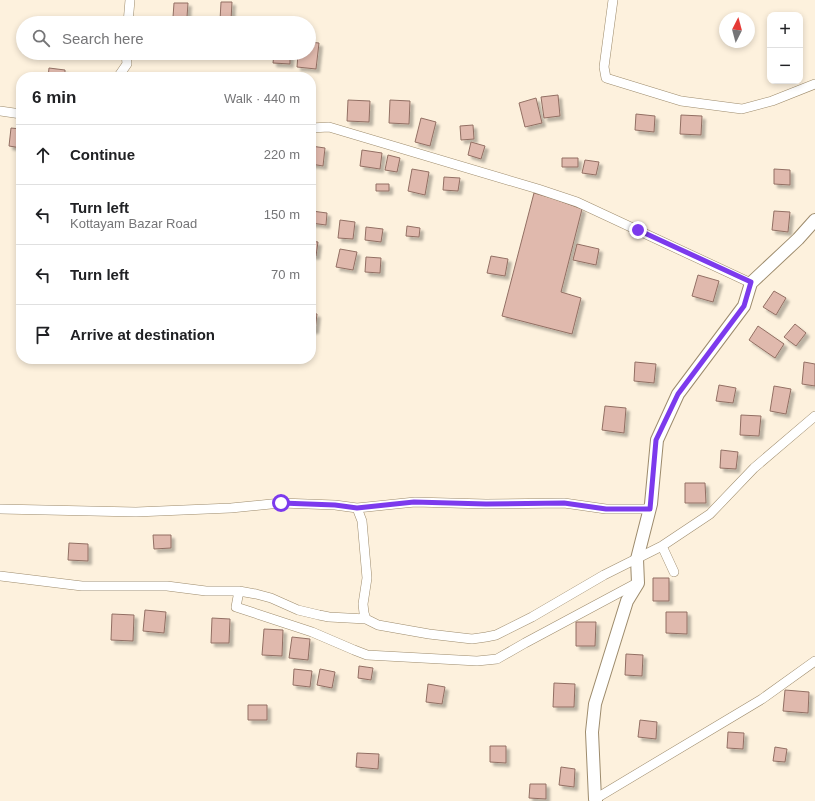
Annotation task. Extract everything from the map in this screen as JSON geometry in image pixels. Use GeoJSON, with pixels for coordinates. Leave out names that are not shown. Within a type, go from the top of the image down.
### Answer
{"type":"FeatureCollection","features":[{"type":"Feature","properties":{"kind":"main road"},"geometry":{"type":"LineString","coordinates":[[595,800],[592,732],[595,704],[626,601],[638,583],[637,561],[650,509],[656,440],[678,394],[744,306],[751,282],[798,239],[815,220]]}},
{"type":"Feature","properties":{"kind":"street"},"geometry":{"type":"LineString","coordinates":[[129,16],[130,0]]}},
{"type":"Feature","properties":{"kind":"street"},"geometry":{"type":"LineString","coordinates":[[613,0],[604,67],[606,78],[682,101],[742,109],[772,101],[815,84]]}},
{"type":"Feature","properties":{"kind":"street"},"geometry":{"type":"LineString","coordinates":[[121,72],[127,64],[127,60]]}},
{"type":"Feature","properties":{"kind":"street"},"geometry":{"type":"LineString","coordinates":[[0,111],[16,113]]}},
{"type":"Feature","properties":{"kind":"street"},"geometry":{"type":"LineString","coordinates":[[316,128],[329,127],[577,202],[751,282]]}},
{"type":"Feature","properties":{"kind":"street"},"geometry":{"type":"LineString","coordinates":[[0,576],[82,586],[167,586],[206,591],[239,591],[271,598],[298,610],[329,617],[366,620],[378,624],[429,634],[472,639],[486,638],[496,635],[532,617],[604,576],[637,561],[710,514],[754,468],[815,416]]}},
{"type":"Feature","properties":{"kind":"street"},"geometry":{"type":"LineString","coordinates":[[0,509],[136,512],[232,508],[281,503],[335,505],[357,508],[414,502],[486,504],[564,503],[606,509],[650,509]]}},
{"type":"Feature","properties":{"kind":"street"},"geometry":{"type":"LineString","coordinates":[[357,508],[362,521],[367,570],[363,604],[366,620]]}},
{"type":"Feature","properties":{"kind":"street"},"geometry":{"type":"LineString","coordinates":[[662,546],[674,572]]}},
{"type":"Feature","properties":{"kind":"street"},"geometry":{"type":"LineString","coordinates":[[239,591],[236,607],[312,632],[367,655],[477,661],[497,659],[638,583]]}},
{"type":"Feature","properties":{"kind":"street"},"geometry":{"type":"LineString","coordinates":[[595,800],[762,699],[815,661]]}},
{"type":"Feature","properties":{"kind":"building"},"geometry":{"type":"Polygon","coordinates":[[[221,2],[232,2],[231,16],[220,16],[221,2]]]}},
{"type":"Feature","properties":{"kind":"building"},"geometry":{"type":"Polygon","coordinates":[[[174,3],[188,3],[187,16],[173,16],[174,3]]]}},
{"type":"Feature","properties":{"kind":"building"},"geometry":{"type":"Polygon","coordinates":[[[316,43],[319,43],[316,69],[297,67],[298,60],[316,60],[316,43]]]}},
{"type":"Feature","properties":{"kind":"building"},"geometry":{"type":"Polygon","coordinates":[[[273,60],[290,60],[290,64],[273,63],[273,60]]]}},
{"type":"Feature","properties":{"kind":"building"},"geometry":{"type":"Polygon","coordinates":[[[49,68],[65,70],[65,72],[49,72],[49,68]]]}},
{"type":"Feature","properties":{"kind":"building"},"geometry":{"type":"Polygon","coordinates":[[[558,95],[560,116],[544,118],[541,97],[558,95]]]}},
{"type":"Feature","properties":{"kind":"building"},"geometry":{"type":"Polygon","coordinates":[[[536,98],[542,123],[525,127],[519,103],[536,98]]]}},
{"type":"Feature","properties":{"kind":"building"},"geometry":{"type":"Polygon","coordinates":[[[348,100],[370,101],[369,122],[347,121],[348,100]]]}},
{"type":"Feature","properties":{"kind":"building"},"geometry":{"type":"Polygon","coordinates":[[[390,100],[410,101],[409,124],[389,123],[390,100]]]}},
{"type":"Feature","properties":{"kind":"building"},"geometry":{"type":"Polygon","coordinates":[[[636,114],[655,116],[654,132],[635,130],[636,114]]]}},
{"type":"Feature","properties":{"kind":"building"},"geometry":{"type":"Polygon","coordinates":[[[681,115],[702,116],[701,135],[680,134],[681,115]]]}},
{"type":"Feature","properties":{"kind":"building"},"geometry":{"type":"Polygon","coordinates":[[[421,118],[436,122],[430,146],[415,142],[421,118]]]}},
{"type":"Feature","properties":{"kind":"building"},"geometry":{"type":"Polygon","coordinates":[[[473,125],[474,139],[461,140],[460,126],[473,125]]]}},
{"type":"Feature","properties":{"kind":"building"},"geometry":{"type":"Polygon","coordinates":[[[11,128],[16,128],[16,147],[9,146],[11,128]]]}},
{"type":"Feature","properties":{"kind":"building"},"geometry":{"type":"Polygon","coordinates":[[[471,142],[485,146],[481,159],[468,155],[471,142]]]}},
{"type":"Feature","properties":{"kind":"building"},"geometry":{"type":"Polygon","coordinates":[[[316,147],[325,148],[323,166],[316,165],[316,147]]]}},
{"type":"Feature","properties":{"kind":"building"},"geometry":{"type":"Polygon","coordinates":[[[362,150],[382,153],[380,169],[360,166],[362,150]]]}},
{"type":"Feature","properties":{"kind":"building"},"geometry":{"type":"Polygon","coordinates":[[[388,155],[400,158],[397,172],[385,170],[388,155]]]}},
{"type":"Feature","properties":{"kind":"building"},"geometry":{"type":"Polygon","coordinates":[[[562,158],[578,158],[578,167],[562,167],[562,158]]]}},
{"type":"Feature","properties":{"kind":"building"},"geometry":{"type":"Polygon","coordinates":[[[585,160],[599,162],[596,175],[582,173],[585,160]]]}},
{"type":"Feature","properties":{"kind":"building"},"geometry":{"type":"Polygon","coordinates":[[[412,169],[429,172],[425,195],[408,191],[412,169]]]}},
{"type":"Feature","properties":{"kind":"building"},"geometry":{"type":"Polygon","coordinates":[[[774,169],[790,170],[790,185],[774,184],[774,169]]]}},
{"type":"Feature","properties":{"kind":"building"},"geometry":{"type":"Polygon","coordinates":[[[444,177],[460,178],[458,191],[443,190],[444,177]]]}},
{"type":"Feature","properties":{"kind":"building"},"geometry":{"type":"Polygon","coordinates":[[[376,184],[389,184],[389,191],[376,191],[376,184]]]}},
{"type":"Feature","properties":{"kind":"building"},"geometry":{"type":"Polygon","coordinates":[[[534,193],[582,209],[561,292],[581,298],[572,334],[502,316],[534,193]]]}},
{"type":"Feature","properties":{"kind":"building"},"geometry":{"type":"Polygon","coordinates":[[[774,211],[790,212],[788,232],[772,230],[774,211]]]}},
{"type":"Feature","properties":{"kind":"building"},"geometry":{"type":"Polygon","coordinates":[[[316,212],[327,213],[326,225],[316,224],[316,212]]]}},
{"type":"Feature","properties":{"kind":"building"},"geometry":{"type":"Polygon","coordinates":[[[340,220],[355,222],[353,239],[338,238],[340,220]]]}},
{"type":"Feature","properties":{"kind":"building"},"geometry":{"type":"Polygon","coordinates":[[[407,226],[420,228],[419,237],[406,236],[407,226]]]}},
{"type":"Feature","properties":{"kind":"building"},"geometry":{"type":"Polygon","coordinates":[[[366,227],[383,229],[381,242],[365,240],[366,227]]]}},
{"type":"Feature","properties":{"kind":"building"},"geometry":{"type":"Polygon","coordinates":[[[316,242],[318,242],[316,256],[316,242]]]}},
{"type":"Feature","properties":{"kind":"building"},"geometry":{"type":"Polygon","coordinates":[[[577,244],[599,249],[596,265],[573,260],[577,244]]]}},
{"type":"Feature","properties":{"kind":"building"},"geometry":{"type":"Polygon","coordinates":[[[340,249],[357,252],[353,270],[336,267],[340,249]]]}},
{"type":"Feature","properties":{"kind":"building"},"geometry":{"type":"Polygon","coordinates":[[[491,256],[508,259],[505,276],[487,273],[491,256]]]}},
{"type":"Feature","properties":{"kind":"building"},"geometry":{"type":"Polygon","coordinates":[[[366,257],[381,258],[380,273],[365,272],[366,257]]]}},
{"type":"Feature","properties":{"kind":"building"},"geometry":{"type":"Polygon","coordinates":[[[698,275],[719,281],[713,302],[692,296],[698,275]]]}},
{"type":"Feature","properties":{"kind":"building"},"geometry":{"type":"Polygon","coordinates":[[[774,291],[786,298],[776,315],[763,307],[774,291]]]}},
{"type":"Feature","properties":{"kind":"building"},"geometry":{"type":"Polygon","coordinates":[[[795,324],[806,333],[796,346],[784,337],[795,324]]]}},
{"type":"Feature","properties":{"kind":"building"},"geometry":{"type":"Polygon","coordinates":[[[758,326],[784,344],[775,358],[749,340],[758,326]]]}},
{"type":"Feature","properties":{"kind":"building"},"geometry":{"type":"Polygon","coordinates":[[[635,362],[656,364],[654,383],[634,381],[635,362]]]}},
{"type":"Feature","properties":{"kind":"building"},"geometry":{"type":"Polygon","coordinates":[[[804,362],[815,364],[815,386],[802,384],[804,362]]]}},
{"type":"Feature","properties":{"kind":"building"},"geometry":{"type":"Polygon","coordinates":[[[719,385],[736,388],[733,403],[716,401],[719,385]]]}},
{"type":"Feature","properties":{"kind":"building"},"geometry":{"type":"Polygon","coordinates":[[[774,386],[791,389],[786,414],[770,411],[774,386]]]}},
{"type":"Feature","properties":{"kind":"building"},"geometry":{"type":"Polygon","coordinates":[[[605,406],[626,408],[624,433],[602,430],[605,406]]]}},
{"type":"Feature","properties":{"kind":"building"},"geometry":{"type":"Polygon","coordinates":[[[741,415],[761,416],[759,436],[740,435],[741,415]]]}},
{"type":"Feature","properties":{"kind":"building"},"geometry":{"type":"Polygon","coordinates":[[[721,450],[738,452],[736,469],[720,468],[721,450]]]}},
{"type":"Feature","properties":{"kind":"building"},"geometry":{"type":"Polygon","coordinates":[[[685,483],[705,483],[706,503],[685,503],[685,483]]]}},
{"type":"Feature","properties":{"kind":"building"},"geometry":{"type":"Polygon","coordinates":[[[153,535],[171,535],[171,548],[154,549],[153,535]]]}},
{"type":"Feature","properties":{"kind":"building"},"geometry":{"type":"Polygon","coordinates":[[[69,543],[88,544],[88,561],[68,560],[69,543]]]}},
{"type":"Feature","properties":{"kind":"building"},"geometry":{"type":"Polygon","coordinates":[[[653,578],[669,578],[669,601],[653,601],[653,578]]]}},
{"type":"Feature","properties":{"kind":"building"},"geometry":{"type":"Polygon","coordinates":[[[145,610],[166,612],[164,633],[143,631],[145,610]]]}},
{"type":"Feature","properties":{"kind":"building"},"geometry":{"type":"Polygon","coordinates":[[[666,612],[687,612],[687,634],[666,633],[666,612]]]}},
{"type":"Feature","properties":{"kind":"building"},"geometry":{"type":"Polygon","coordinates":[[[112,614],[134,615],[133,641],[111,640],[112,614]]]}},
{"type":"Feature","properties":{"kind":"building"},"geometry":{"type":"Polygon","coordinates":[[[212,618],[230,619],[229,643],[211,643],[212,618]]]}},
{"type":"Feature","properties":{"kind":"building"},"geometry":{"type":"Polygon","coordinates":[[[576,622],[596,622],[595,646],[576,646],[576,622]]]}},
{"type":"Feature","properties":{"kind":"building"},"geometry":{"type":"Polygon","coordinates":[[[264,629],[283,630],[282,656],[262,655],[264,629]]]}},
{"type":"Feature","properties":{"kind":"building"},"geometry":{"type":"Polygon","coordinates":[[[292,637],[310,639],[308,660],[289,658],[292,637]]]}},
{"type":"Feature","properties":{"kind":"building"},"geometry":{"type":"Polygon","coordinates":[[[626,654],[643,655],[642,676],[625,675],[626,654]]]}},
{"type":"Feature","properties":{"kind":"building"},"geometry":{"type":"Polygon","coordinates":[[[359,666],[373,668],[371,680],[358,678],[359,666]]]}},
{"type":"Feature","properties":{"kind":"building"},"geometry":{"type":"Polygon","coordinates":[[[294,669],[312,671],[310,687],[293,685],[294,669]]]}},
{"type":"Feature","properties":{"kind":"building"},"geometry":{"type":"Polygon","coordinates":[[[320,669],[335,672],[332,688],[317,685],[320,669]]]}},
{"type":"Feature","properties":{"kind":"building"},"geometry":{"type":"Polygon","coordinates":[[[554,683],[575,684],[574,707],[553,707],[554,683]]]}},
{"type":"Feature","properties":{"kind":"building"},"geometry":{"type":"Polygon","coordinates":[[[428,684],[445,687],[442,704],[426,702],[428,684]]]}},
{"type":"Feature","properties":{"kind":"building"},"geometry":{"type":"Polygon","coordinates":[[[785,690],[809,692],[808,713],[783,711],[785,690]]]}},
{"type":"Feature","properties":{"kind":"building"},"geometry":{"type":"Polygon","coordinates":[[[248,705],[267,705],[267,720],[248,720],[248,705]]]}},
{"type":"Feature","properties":{"kind":"building"},"geometry":{"type":"Polygon","coordinates":[[[640,720],[657,722],[656,739],[638,737],[640,720]]]}},
{"type":"Feature","properties":{"kind":"building"},"geometry":{"type":"Polygon","coordinates":[[[728,732],[744,733],[743,749],[727,748],[728,732]]]}},
{"type":"Feature","properties":{"kind":"building"},"geometry":{"type":"Polygon","coordinates":[[[490,746],[506,746],[506,763],[490,762],[490,746]]]}},
{"type":"Feature","properties":{"kind":"building"},"geometry":{"type":"Polygon","coordinates":[[[775,747],[787,749],[785,762],[773,761],[775,747]]]}},
{"type":"Feature","properties":{"kind":"building"},"geometry":{"type":"Polygon","coordinates":[[[357,753],[379,754],[378,769],[356,767],[357,753]]]}},
{"type":"Feature","properties":{"kind":"building"},"geometry":{"type":"Polygon","coordinates":[[[561,767],[575,769],[574,787],[559,785],[561,767]]]}},
{"type":"Feature","properties":{"kind":"building"},"geometry":{"type":"Polygon","coordinates":[[[530,784],[546,784],[546,799],[529,798],[530,784]]]}},
{"type":"Feature","properties":{"kind":"route"},"geometry":{"type":"LineString","coordinates":[[281,503],[335,505],[357,508],[414,502],[486,504],[564,503],[606,509],[650,509],[656,440],[678,394],[744,306],[751,282],[638,230]]}}]}
